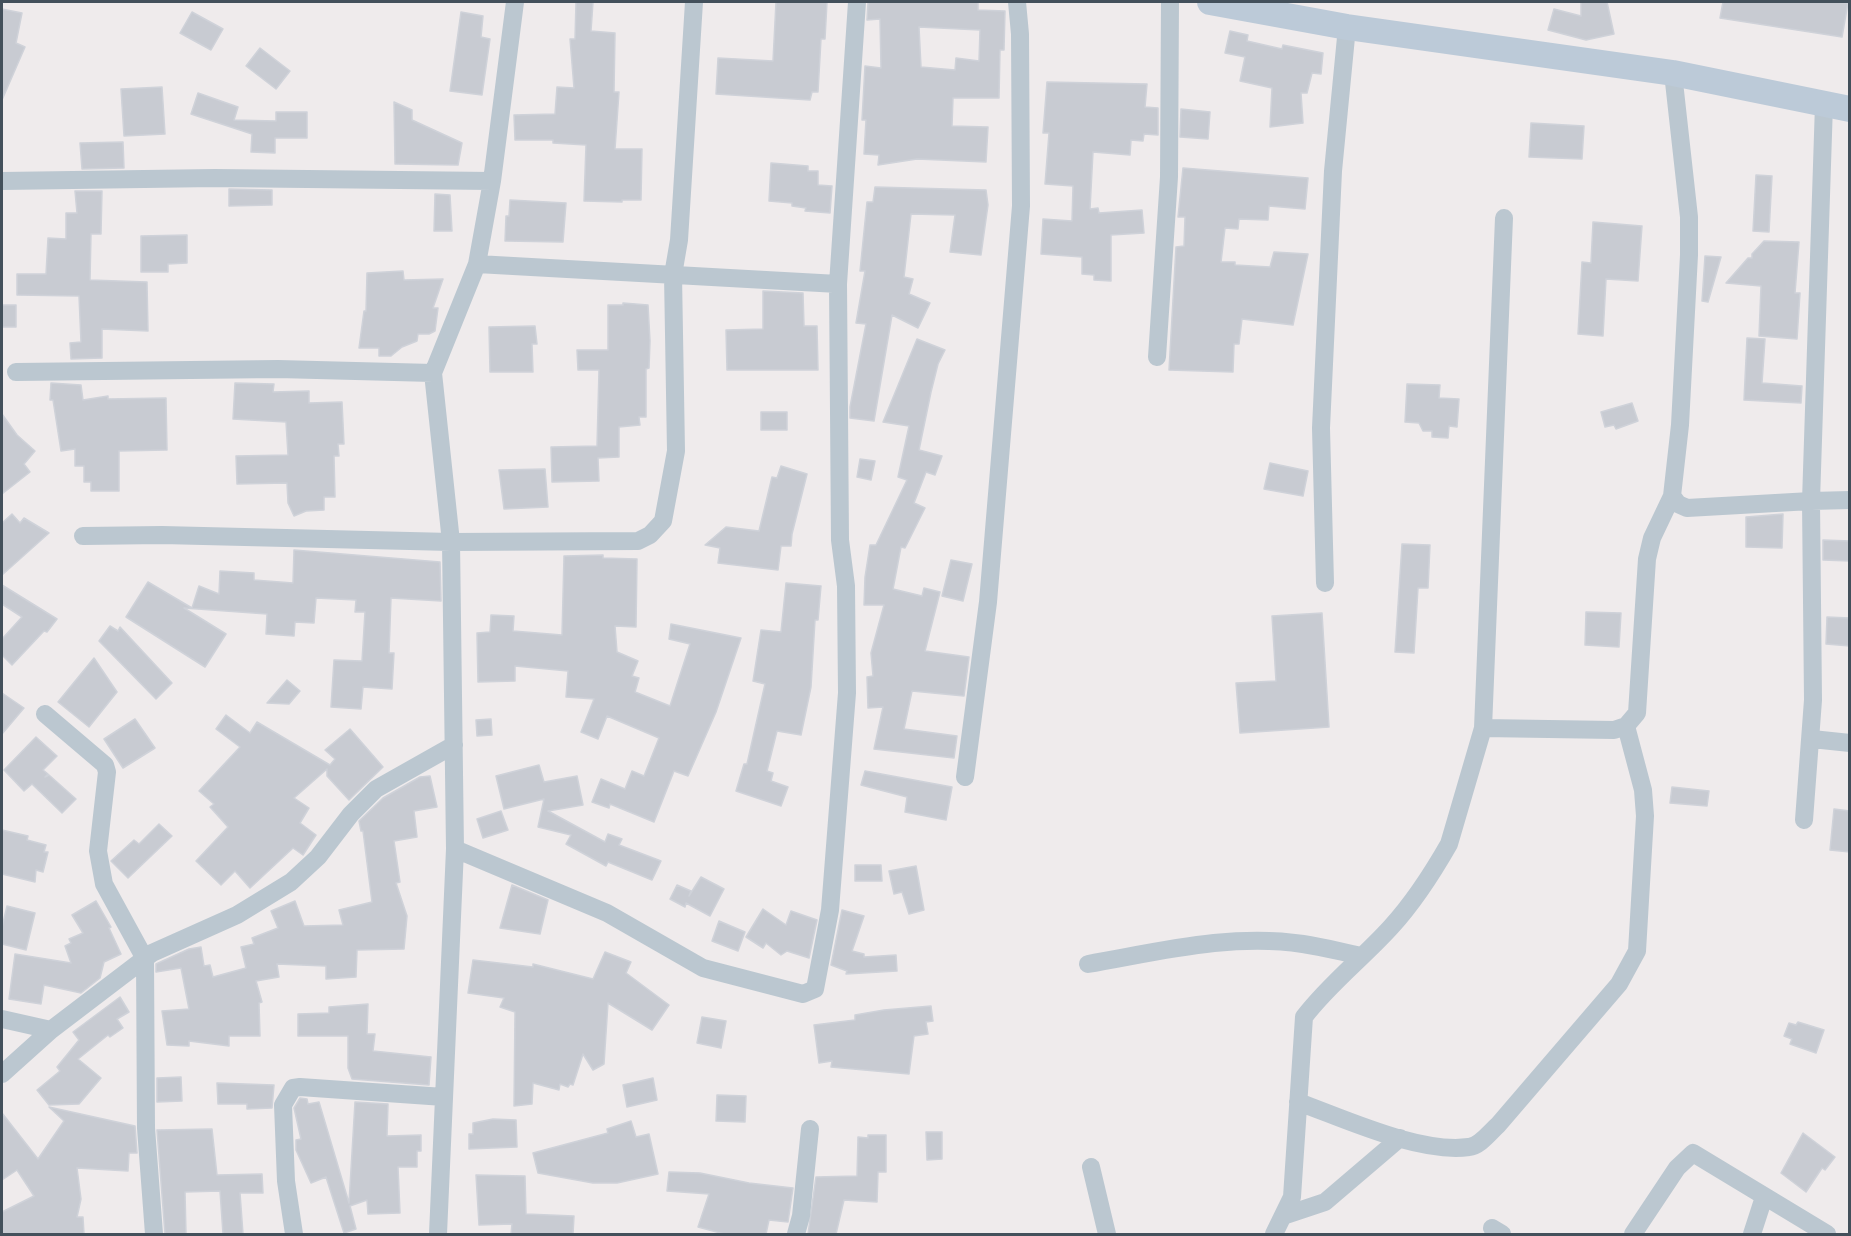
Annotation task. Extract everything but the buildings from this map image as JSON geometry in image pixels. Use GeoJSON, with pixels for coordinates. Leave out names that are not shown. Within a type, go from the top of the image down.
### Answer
{"type":"FeatureCollection","features":[{"type":"Feature","properties":{"kind":"main road"},"geometry":{"type":"LineString","coordinates":[[1210,2],[1347,27],[1673,74],[1850,109]]}},
{"type":"Feature","properties":{"kind":"street"},"geometry":{"type":"LineString","coordinates":[[438,1234],[456,849],[451,542],[433,373],[477,264],[492,181],[515,2]]}},
{"type":"Feature","properties":{"kind":"street"},"geometry":{"type":"LineString","coordinates":[[83,536],[162,535],[451,542],[638,541],[650,535],[663,521],[676,452],[673,275],[679,240],[694,2]]}},
{"type":"Feature","properties":{"kind":"street"},"geometry":{"type":"LineString","coordinates":[[456,849],[607,913],[703,968],[803,994],[815,989],[830,910],[848,693],[846,586],[840,540],[838,284],[857,2]]}},
{"type":"Feature","properties":{"kind":"street"},"geometry":{"type":"LineString","coordinates":[[965,777],[988,602],[1021,206],[1020,34],[1017,2]]}},
{"type":"Feature","properties":{"kind":"street"},"geometry":{"type":"LineString","coordinates":[[1156,357],[1169,177],[1170,2]]}},
{"type":"Feature","properties":{"kind":"street"},"geometry":{"type":"LineString","coordinates":[[1325,583],[1321,416],[1334,148],[1347,27]]}},
{"type":"Feature","properties":{"kind":"street"},"geometry":{"type":"LineString","coordinates":[[1483,729],[1614,730],[1626,726],[1637,713],[1647,559],[1652,538],[1672,496],[1680,425],[1689,217],[1673,74]]}},
{"type":"Feature","properties":{"kind":"street"},"geometry":{"type":"LineString","coordinates":[[1804,820],[1812,739],[1811,501],[1824,104]]}},
{"type":"Feature","properties":{"kind":"street"},"geometry":{"type":"LineString","coordinates":[[2,181],[215,178],[492,181]]}},
{"type":"Feature","properties":{"kind":"street"},"geometry":{"type":"LineString","coordinates":[[1274,1234],[1292,1197],[1304,1017],[1316,1001],[1392,926],[1449,844],[1483,729],[1504,218]]}},
{"type":"Feature","properties":{"kind":"street"},"geometry":{"type":"LineString","coordinates":[[477,264],[838,284]]}},
{"type":"Feature","properties":{"kind":"street"},"geometry":{"type":"LineString","coordinates":[[16,372],[278,369],[433,373]]}},
{"type":"Feature","properties":{"kind":"street"},"geometry":{"type":"LineString","coordinates":[[1672,496],[1678,504],[1687,508],[1850,500]]}},
{"type":"Feature","properties":{"kind":"street"},"geometry":{"type":"LineString","coordinates":[[45,714],[105,765],[107,772],[98,851],[104,884],[145,959],[146,1128],[154,1234]]}},
{"type":"Feature","properties":{"kind":"street"},"geometry":{"type":"LineString","coordinates":[[1298,1102],[1400,1138],[1470,1147],[1480,1142],[1619,984],[1637,951],[1645,816],[1643,790],[1626,726]]}},
{"type":"Feature","properties":{"kind":"street"},"geometry":{"type":"LineString","coordinates":[[1812,739],[1850,742]]}},
{"type":"Feature","properties":{"kind":"street"},"geometry":{"type":"LineString","coordinates":[[2,1074],[51,1030],[145,959],[173,943],[237,915],[291,882],[318,857],[351,814],[376,789],[454,745]]}},
{"type":"Feature","properties":{"kind":"street"},"geometry":{"type":"LineString","coordinates":[[1088,964],[1198,944],[1231,942],[1301,944],[1362,956]]}},
{"type":"Feature","properties":{"kind":"street"},"geometry":{"type":"LineString","coordinates":[[2,1019],[51,1030]]}},
{"type":"Feature","properties":{"kind":"street"},"geometry":{"type":"LineString","coordinates":[[294,1234],[286,1181],[283,1105],[293,1088],[444,1097]]}},
{"type":"Feature","properties":{"kind":"street"},"geometry":{"type":"LineString","coordinates":[[796,1234],[801,1216],[810,1129]]}},
{"type":"Feature","properties":{"kind":"street"},"geometry":{"type":"LineString","coordinates":[[1283,1216],[1325,1202],[1400,1138]]}},
{"type":"Feature","properties":{"kind":"street"},"geometry":{"type":"LineString","coordinates":[[1633,1234],[1677,1168],[1693,1153],[1827,1234]]}},
{"type":"Feature","properties":{"kind":"street"},"geometry":{"type":"LineString","coordinates":[[1091,1167],[1107,1234]]}},
{"type":"Feature","properties":{"kind":"street"},"geometry":{"type":"LineString","coordinates":[[1752,1234],[1764,1197]]}}]}
